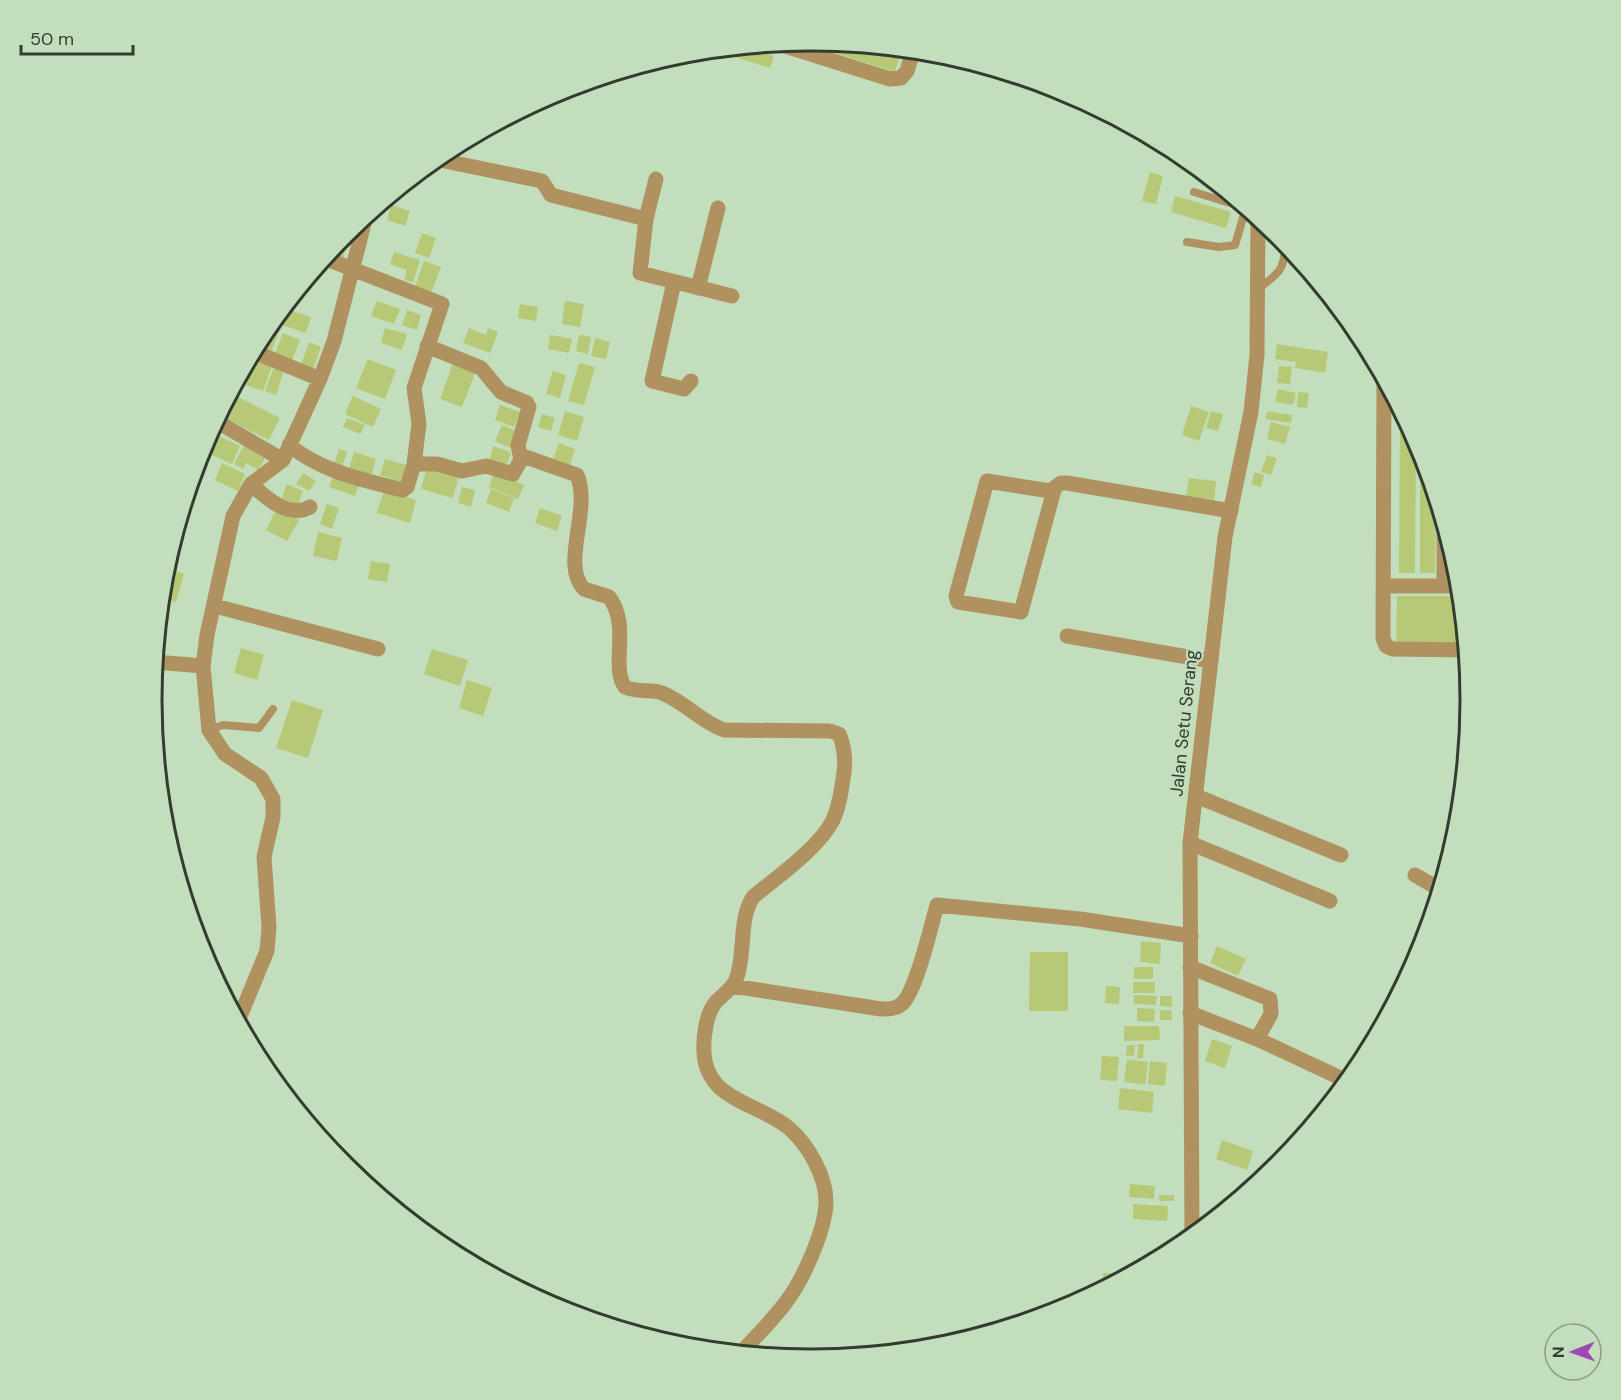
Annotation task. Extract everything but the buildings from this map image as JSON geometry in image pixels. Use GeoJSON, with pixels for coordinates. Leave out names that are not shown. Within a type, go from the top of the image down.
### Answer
{"type":"FeatureCollection","features":[{"type":"Feature","properties":{"kind":"street"},"geometry":{"type":"LineString","coordinates":[[801,51],[890,79],[901,78],[907,71],[911,59]]}},
{"type":"Feature","properties":{"kind":"street"},"geometry":{"type":"LineString","coordinates":[[448,162],[542,181],[551,195],[646,219]]}},
{"type":"Feature","properties":{"kind":"street"},"geometry":{"type":"LineString","coordinates":[[656,179],[646,219],[640,273],[732,296]]}},
{"type":"Feature","properties":{"kind":"street"},"geometry":{"type":"LineString","coordinates":[[698,288],[718,208]]}},
{"type":"Feature","properties":{"kind":"street"},"geometry":{"type":"LineString","coordinates":[[242,1013],[267,951],[269,927],[264,857],[273,817],[273,800],[261,778],[225,754],[209,730],[203,666],[207,635],[233,516],[251,484],[286,452],[320,379],[334,342],[362,231]]}},
{"type":"Feature","properties":{"kind":"street","name":"Jalan Setu Serang"},"geometry":{"type":"LineString","coordinates":[[1194,1224],[1190,843],[1231,511],[1251,412],[1257,355],[1258,231]]}},
{"type":"Feature","properties":{"kind":"street"},"geometry":{"type":"LineString","coordinates":[[223,424],[339,474],[403,490],[407,487],[414,464],[419,424],[414,388],[442,303],[333,261]]}},
{"type":"Feature","properties":{"kind":"street"},"geometry":{"type":"LineString","coordinates":[[674,282],[652,381],[684,389],[691,381]]}},
{"type":"Feature","properties":{"kind":"street"},"geometry":{"type":"LineString","coordinates":[[427,346],[481,368],[501,392],[527,403],[529,407],[518,451],[522,456],[578,478],[582,518],[574,557],[576,570],[584,590],[609,597],[618,611],[620,674],[625,687],[634,691],[660,692],[711,725],[724,730],[830,731],[838,734],[842,741],[844,775],[832,822],[817,840],[753,897],[745,909],[746,924],[736,979],[713,1005],[708,1019],[704,1052],[708,1068],[724,1094],[791,1130],[820,1173],[826,1201],[825,1215],[799,1281],[786,1302],[748,1346]]}},
{"type":"Feature","properties":{"kind":"street"},"geometry":{"type":"LineString","coordinates":[[264,356],[320,379]]}},
{"type":"Feature","properties":{"kind":"street"},"geometry":{"type":"LineString","coordinates":[[1384,396],[1383,638],[1386,646],[1393,649],[1457,650]]}},
{"type":"Feature","properties":{"kind":"street"},"geometry":{"type":"LineString","coordinates":[[414,464],[437,464],[462,471],[486,466],[513,474],[522,456]]}},
{"type":"Feature","properties":{"kind":"street"},"geometry":{"type":"LineString","coordinates":[[1054,490],[987,481],[956,596],[958,602],[1021,612],[1054,490],[1061,483],[1231,511]]}},
{"type":"Feature","properties":{"kind":"street"},"geometry":{"type":"LineString","coordinates":[[251,484],[265,496],[286,508],[296,511],[310,507]]}},
{"type":"Feature","properties":{"kind":"street"},"geometry":{"type":"LineString","coordinates":[[1384,586],[1449,586]]}},
{"type":"Feature","properties":{"kind":"street"},"geometry":{"type":"LineString","coordinates":[[215,606],[378,649]]}},
{"type":"Feature","properties":{"kind":"street"},"geometry":{"type":"LineString","coordinates":[[1067,636],[1211,661]]}},
{"type":"Feature","properties":{"kind":"street"},"geometry":{"type":"LineString","coordinates":[[163,663],[203,666]]}},
{"type":"Feature","properties":{"kind":"street"},"geometry":{"type":"LineString","coordinates":[[1196,796],[1341,855]]}},
{"type":"Feature","properties":{"kind":"street"},"geometry":{"type":"LineString","coordinates":[[1190,843],[1330,901]]}},
{"type":"Feature","properties":{"kind":"street"},"geometry":{"type":"LineString","coordinates":[[1415,875],[1432,885]]}},
{"type":"Feature","properties":{"kind":"street"},"geometry":{"type":"LineString","coordinates":[[732,986],[881,1009],[897,1007],[905,1001],[912,985],[937,905],[1080,919],[1191,936]]}},
{"type":"Feature","properties":{"kind":"street"},"geometry":{"type":"LineString","coordinates":[[1190,967],[1270,999],[1270,1014],[1257,1039]]}},
{"type":"Feature","properties":{"kind":"street"},"geometry":{"type":"LineString","coordinates":[[1190,1013],[1257,1039],[1338,1077]]}},
{"type":"Feature","properties":{"kind":"lane"},"geometry":{"type":"LineString","coordinates":[[1194,192],[1226,202]]}},
{"type":"Feature","properties":{"kind":"lane"},"geometry":{"type":"LineString","coordinates":[[1187,242],[1219,247],[1235,245],[1243,217]]}},
{"type":"Feature","properties":{"kind":"lane"},"geometry":{"type":"LineString","coordinates":[[1258,289],[1279,273],[1285,258]]}},
{"type":"Feature","properties":{"kind":"lane"},"geometry":{"type":"LineString","coordinates":[[209,730],[223,725],[259,728],[273,709]]}}]}
